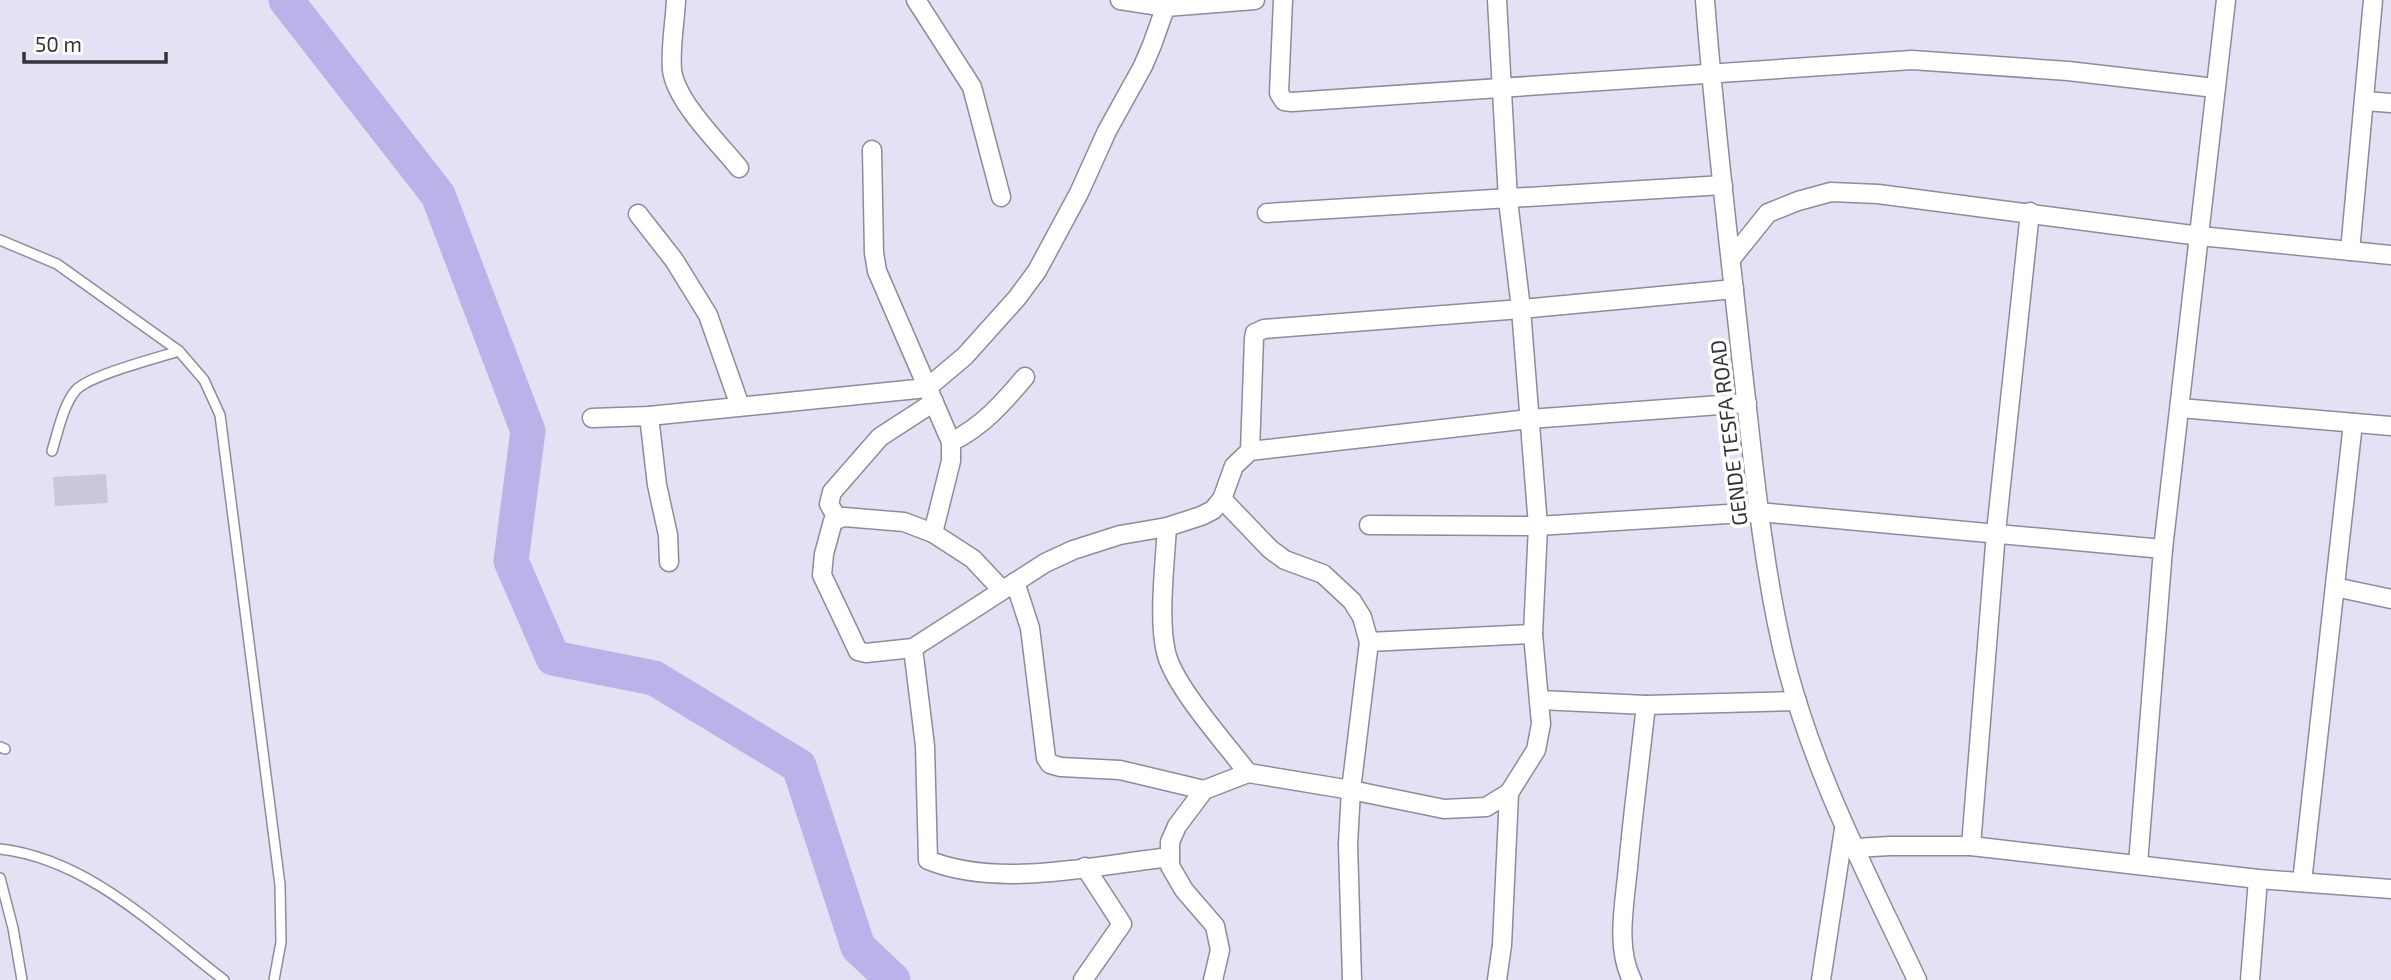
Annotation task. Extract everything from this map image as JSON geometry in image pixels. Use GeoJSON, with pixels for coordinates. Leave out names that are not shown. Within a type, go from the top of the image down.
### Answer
{"type":"FeatureCollection","features":[{"type":"Feature","properties":{"kind":"street"},"geometry":{"type":"LineString","coordinates":[[676,0],[672,69],[676,82],[685,102],[739,168]]}},
{"type":"Feature","properties":{"kind":"street"},"geometry":{"type":"LineString","coordinates":[[916,0],[972,87],[1000,197]]}},
{"type":"Feature","properties":{"kind":"street"},"geometry":{"type":"LineString","coordinates":[[1119,0],[1167,3],[1255,0]]}},
{"type":"Feature","properties":{"kind":"street"},"geometry":{"type":"LineString","coordinates":[[1283,0],[1279,93],[1284,101],[1912,60],[2068,71],[2215,88]]}},
{"type":"Feature","properties":{"kind":"street"},"geometry":{"type":"LineString","coordinates":[[1213,980],[1220,950],[1215,926],[1184,890],[1170,866],[1170,842],[1177,826],[1204,790],[1248,773],[1444,809],[1486,807],[1509,793],[1536,750],[1541,724],[1541,700],[1533,634],[1538,526],[1521,309],[1508,200],[1497,0]]}},
{"type":"Feature","properties":{"kind":"street","name":"GENDE TESFA ROAD"},"geometry":{"type":"LineString","coordinates":[[1705,0],[1746,403],[1759,512],[1782,646],[1797,701],[1844,829],[1917,980]]}},
{"type":"Feature","properties":{"kind":"street"},"geometry":{"type":"LineString","coordinates":[[2138,864],[2163,549],[2226,0]]}},
{"type":"Feature","properties":{"kind":"street"},"geometry":{"type":"LineString","coordinates":[[2350,251],[2373,0]]}},
{"type":"Feature","properties":{"kind":"street"},"geometry":{"type":"LineString","coordinates":[[837,518],[829,504],[832,492],[880,437],[931,395],[1017,298],[1037,271],[1079,193],[1107,131],[1143,66],[1167,3]]}},
{"type":"Feature","properties":{"kind":"street"},"geometry":{"type":"LineString","coordinates":[[2365,101],[2391,103]]}},
{"type":"Feature","properties":{"kind":"street"},"geometry":{"type":"LineString","coordinates":[[872,150],[874,253],[877,271],[951,442],[951,461],[933,533]]}},
{"type":"Feature","properties":{"kind":"street"},"geometry":{"type":"LineString","coordinates":[[1266,213],[1723,185]]}},
{"type":"Feature","properties":{"kind":"street"},"geometry":{"type":"LineString","coordinates":[[1731,259],[1768,213],[1830,192],[1878,194],[2200,236],[2391,255]]}},
{"type":"Feature","properties":{"kind":"street"},"geometry":{"type":"LineString","coordinates":[[1970,846],[1996,532],[2030,212]]}},
{"type":"Feature","properties":{"kind":"street"},"geometry":{"type":"LineString","coordinates":[[638,214],[674,260],[708,314],[740,406]]}},
{"type":"Feature","properties":{"kind":"street"},"geometry":{"type":"LineString","coordinates":[[1250,451],[1255,333],[1264,329],[1734,289]]}},
{"type":"Feature","properties":{"kind":"street"},"geometry":{"type":"LineString","coordinates":[[951,442],[967,434],[996,411],[1025,377]]}},
{"type":"Feature","properties":{"kind":"street"},"geometry":{"type":"LineString","coordinates":[[592,418],[931,395]]}},
{"type":"Feature","properties":{"kind":"street"},"geometry":{"type":"LineString","coordinates":[[1204,790],[1120,770],[1049,764],[1046,758],[1030,628],[1009,586],[933,533],[904,522],[844,516],[833,522],[822,575],[858,651],[866,653],[913,648],[1009,586],[1045,563],[1073,550],[1120,535],[1167,527],[1213,510],[1222,499],[1234,466],[1250,451],[1529,419],[1746,403]]}},
{"type":"Feature","properties":{"kind":"street"},"geometry":{"type":"LineString","coordinates":[[2180,408],[2391,426]]}},
{"type":"Feature","properties":{"kind":"street"},"geometry":{"type":"LineString","coordinates":[[649,416],[657,485],[668,535],[669,562]]}},
{"type":"Feature","properties":{"kind":"street"},"geometry":{"type":"LineString","coordinates":[[2302,882],[2353,423]]}},
{"type":"Feature","properties":{"kind":"street"},"geometry":{"type":"LineString","coordinates":[[1222,499],[1270,550],[1285,560],[1323,574],[1352,601],[1362,617],[1370,642],[1351,790],[1348,844],[1352,980]]}},
{"type":"Feature","properties":{"kind":"street"},"geometry":{"type":"LineString","coordinates":[[1369,525],[1538,526],[1759,512],[2163,549]]}},
{"type":"Feature","properties":{"kind":"street"},"geometry":{"type":"LineString","coordinates":[[1167,527],[1163,634],[1166,654],[1175,675],[1248,773]]}},
{"type":"Feature","properties":{"kind":"street"},"geometry":{"type":"LineString","coordinates":[[2335,587],[2391,599]]}},
{"type":"Feature","properties":{"kind":"street"},"geometry":{"type":"LineString","coordinates":[[1370,642],[1533,634]]}},
{"type":"Feature","properties":{"kind":"street"},"geometry":{"type":"LineString","coordinates":[[913,648],[925,746],[928,860],[962,871],[987,874],[1043,872],[1170,857]]}},
{"type":"Feature","properties":{"kind":"street"},"geometry":{"type":"LineString","coordinates":[[1541,700],[1646,705],[1797,701]]}},
{"type":"Feature","properties":{"kind":"street"},"geometry":{"type":"LineString","coordinates":[[1632,980],[1626,964],[1623,933],[1630,840],[1646,705]]}},
{"type":"Feature","properties":{"kind":"street"},"geometry":{"type":"LineString","coordinates":[[1497,980],[1503,945],[1509,793]]}},
{"type":"Feature","properties":{"kind":"street"},"geometry":{"type":"LineString","coordinates":[[1821,980],[1844,829]]}},
{"type":"Feature","properties":{"kind":"street"},"geometry":{"type":"LineString","coordinates":[[1855,848],[1970,846],[2258,878],[2391,889]]}},
{"type":"Feature","properties":{"kind":"street"},"geometry":{"type":"LineString","coordinates":[[1083,980],[1122,924],[1085,867]]}},
{"type":"Feature","properties":{"kind":"street"},"geometry":{"type":"LineString","coordinates":[[2250,980],[2258,878]]}},
{"type":"Feature","properties":{"kind":"lane"},"geometry":{"type":"LineString","coordinates":[[0,240],[57,264],[179,351],[204,380],[220,415],[280,885],[281,942],[274,980]]}},
{"type":"Feature","properties":{"kind":"lane"},"geometry":{"type":"LineString","coordinates":[[52,451],[76,389],[90,380],[179,351]]}},
{"type":"Feature","properties":{"kind":"lane"},"geometry":{"type":"LineString","coordinates":[[0,849],[36,855],[80,873],[116,897],[224,980]]}},
{"type":"Feature","properties":{"kind":"lane"},"geometry":{"type":"LineString","coordinates":[[0,878],[13,928],[22,980]]}},
{"type":"Feature","properties":{"kind":"building"},"geometry":{"type":"Polygon","coordinates":[[[106,474],[108,503],[55,506],[53,477],[106,474]]]}},
{"type":"Feature","properties":{"kind":"waterway"},"geometry":{"type":"LineString","coordinates":[[286,0],[438,195],[528,431],[511,561],[553,658],[654,678],[799,766],[858,947],[893,980]]}}]}
